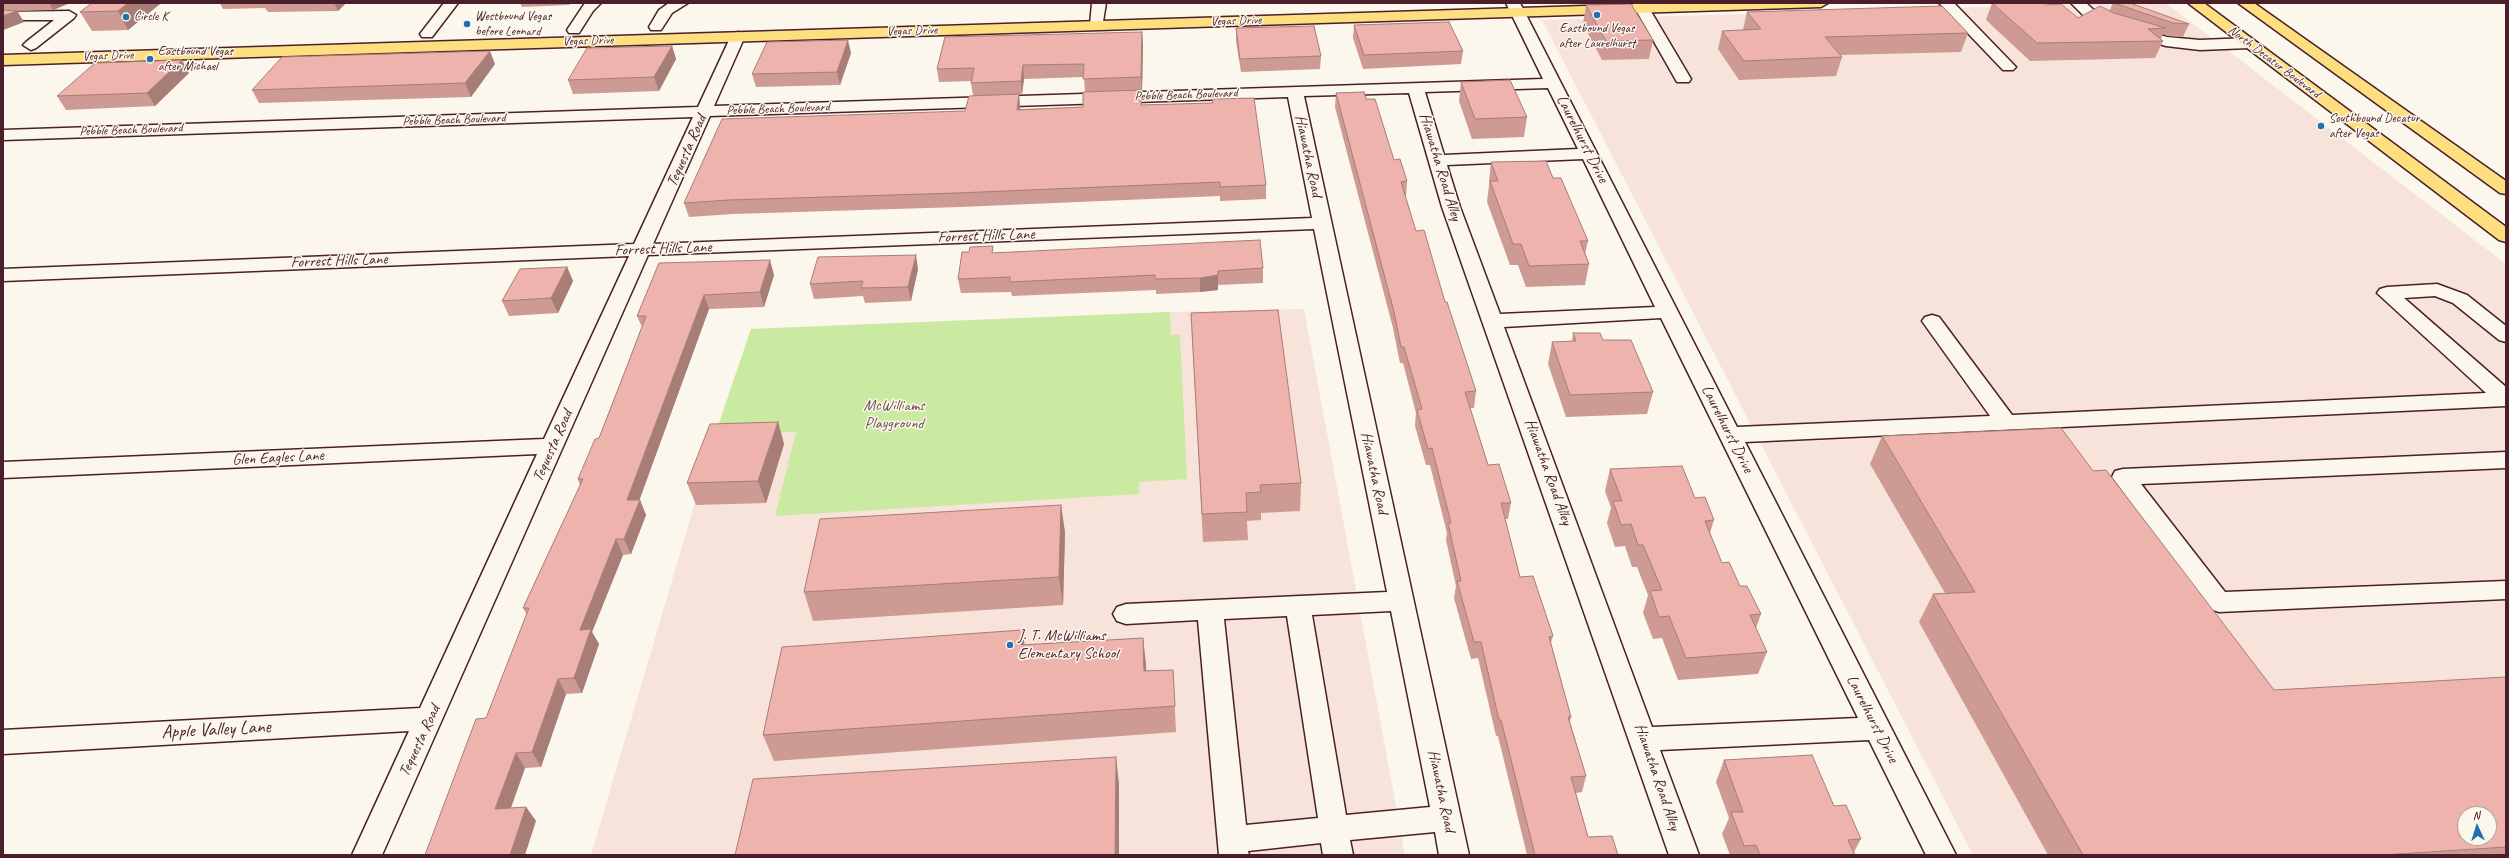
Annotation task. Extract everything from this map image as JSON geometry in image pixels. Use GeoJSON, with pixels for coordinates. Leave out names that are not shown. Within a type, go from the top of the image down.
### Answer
{"type":"FeatureCollection","features":[{"type":"Feature","properties":{"kind":"main road","name":"Vegas Drive"},"geometry":{"type":"LineString","coordinates":[[3,60],[1098,14],[1462,3]]}},
{"type":"Feature","properties":{"kind":"main road","name":"Vegas Drive"},"geometry":{"type":"LineString","coordinates":[[653,33],[738,36],[1098,14],[1821,3]]}},
{"type":"Feature","properties":{"kind":"main road","name":"North Decatur Boulevard"},"geometry":{"type":"LineString","coordinates":[[2195,3],[2506,236]]}},
{"type":"Feature","properties":{"kind":"main road","name":"North Decatur Boulevard"},"geometry":{"type":"LineString","coordinates":[[2245,3],[2506,189]]}},
{"type":"Feature","properties":{"kind":"main road","name":"Vegas Drive"},"geometry":{"type":"LineString","coordinates":[[3,45],[427,34],[570,35]]}},
{"type":"Feature","properties":{"kind":"street"},"geometry":{"type":"LineString","coordinates":[[427,34],[451,3]]}},
{"type":"Feature","properties":{"kind":"street"},"geometry":{"type":"LineString","coordinates":[[570,35],[587,8],[594,3]]}},
{"type":"Feature","properties":{"kind":"street"},"geometry":{"type":"LineString","coordinates":[[653,33],[666,10],[682,3]]}},
{"type":"Feature","properties":{"kind":"street"},"geometry":{"type":"LineString","coordinates":[[1946,3],[2008,67]]}},
{"type":"Feature","properties":{"kind":"street"},"geometry":{"type":"LineString","coordinates":[[2078,3],[2090,14],[2112,25],[2166,41],[2200,45],[2249,43]]}},
{"type":"Feature","properties":{"kind":"street"},"geometry":{"type":"LineString","coordinates":[[1640,6],[1683,79]]}},
{"type":"Feature","properties":{"kind":"street","name":"Laurelhurst Drive"},"geometry":{"type":"LineString","coordinates":[[1515,8],[1941,855]]}},
{"type":"Feature","properties":{"kind":"street"},"geometry":{"type":"LineString","coordinates":[[3,16],[68,14],[31,45]]}},
{"type":"Feature","properties":{"kind":"street","name":"Tequesta Road"},"geometry":{"type":"LineString","coordinates":[[367,855],[430,719],[738,36]]}},
{"type":"Feature","properties":{"kind":"street","name":"Pebble Beach Boulevard"},"geometry":{"type":"LineString","coordinates":[[3,135],[1553,83]]}},
{"type":"Feature","properties":{"kind":"street","name":"Hiawatha Road Alley"},"geometry":{"type":"LineString","coordinates":[[1416,88],[1437,160],[1492,321],[1644,739],[1684,855]]}},
{"type":"Feature","properties":{"kind":"street","name":"Hiawatha Road"},"geometry":{"type":"LineString","coordinates":[[1295,92],[1454,855]]}},
{"type":"Feature","properties":{"kind":"street"},"geometry":{"type":"LineString","coordinates":[[1437,160],[1589,154]]}},
{"type":"Feature","properties":{"kind":"street","name":"Forrest Hills Lane"},"geometry":{"type":"LineString","coordinates":[[3,274],[1322,223]]}},
{"type":"Feature","properties":{"kind":"street"},"geometry":{"type":"LineString","coordinates":[[2506,336],[2460,298],[2437,290],[2387,293],[2506,399]]}},
{"type":"Feature","properties":{"kind":"street"},"geometry":{"type":"LineString","coordinates":[[1492,321],[1668,312]]}},
{"type":"Feature","properties":{"kind":"street"},"geometry":{"type":"LineString","coordinates":[[1932,321],[2006,422]]}},
{"type":"Feature","properties":{"kind":"street"},"geometry":{"type":"LineString","coordinates":[[1730,435],[2506,399]]}},
{"type":"Feature","properties":{"kind":"street","name":"Glen Eagles Lane"},"geometry":{"type":"LineString","coordinates":[[3,470],[553,446]]}},
{"type":"Feature","properties":{"kind":"street"},"geometry":{"type":"LineString","coordinates":[[2506,460],[2123,477],[2219,602],[2506,590]]}},
{"type":"Feature","properties":{"kind":"street"},"geometry":{"type":"LineString","coordinates":[[1126,614],[1401,601]]}},
{"type":"Feature","properties":{"kind":"street"},"geometry":{"type":"LineString","coordinates":[[1298,606],[1336,842]]}},
{"type":"Feature","properties":{"kind":"street"},"geometry":{"type":"LineString","coordinates":[[1210,610],[1234,847],[1336,842],[1446,818]]}},
{"type":"Feature","properties":{"kind":"street","name":"Apple Valley Lane"},"geometry":{"type":"LineString","coordinates":[[3,742],[430,719]]}},
{"type":"Feature","properties":{"kind":"street"},"geometry":{"type":"LineString","coordinates":[[1644,739],[1877,728]]}},
{"type":"Feature","properties":{"kind":"shaded area"},"geometry":{"type":"Polygon","coordinates":[[[2114,3],[2166,3],[2506,264],[2506,855],[1973,855],[1542,20],[2114,3]]]}},
{"type":"Feature","properties":{"kind":"shaded area","name":"J. T. McWilliams Elementary School"},"geometry":{"type":"Polygon","coordinates":[[[1304,309],[1405,855],[591,855],[715,435],[751,329],[1170,312],[1304,309]]]}},
{"type":"Feature","properties":{"kind":"green space","name":"McWilliams Playground"},"geometry":{"type":"Polygon","coordinates":[[[1170,312],[1171,335],[1180,335],[1187,479],[1139,482],[1139,494],[775,516],[796,432],[715,435],[751,329],[1170,312]]]}},
{"type":"Feature","properties":{"kind":"building"},"geometry":{"type":"Polygon","coordinates":[[[92,3],[128,3],[118,11],[80,12],[92,3]]]}},
{"type":"Feature","properties":{"kind":"building"},"geometry":{"type":"Polygon","coordinates":[[[1992,3],[2043,3],[2045,5],[2061,4],[2078,18],[2100,6],[2114,13],[2166,28],[2148,29],[2163,41],[2037,43],[1992,3]]]}},
{"type":"Feature","properties":{"kind":"building"},"geometry":{"type":"Polygon","coordinates":[[[2114,3],[2130,3],[2189,24],[2173,23],[2114,3]]]}},
{"type":"Feature","properties":{"kind":"building"},"geometry":{"type":"Polygon","coordinates":[[[1631,4],[1653,40],[1606,41],[1586,5],[1631,4]]]}},
{"type":"Feature","properties":{"kind":"building"},"geometry":{"type":"Polygon","coordinates":[[[1942,6],[1968,33],[1825,37],[1842,57],[1744,61],[1722,31],[1761,29],[1747,12],[1942,6]]]}},
{"type":"Feature","properties":{"kind":"building"},"geometry":{"type":"Polygon","coordinates":[[[3,10],[17,11],[3,16],[3,10]]]}},
{"type":"Feature","properties":{"kind":"building"},"geometry":{"type":"Polygon","coordinates":[[[1449,22],[1463,51],[1364,55],[1354,25],[1449,22]]]}},
{"type":"Feature","properties":{"kind":"building"},"geometry":{"type":"Polygon","coordinates":[[[1314,26],[1321,56],[1240,59],[1236,28],[1314,26]]]}},
{"type":"Feature","properties":{"kind":"building"},"geometry":{"type":"Polygon","coordinates":[[[1142,32],[1141,77],[1083,79],[1084,64],[1023,65],[1021,81],[971,83],[974,68],[937,69],[945,37],[1142,32]]]}},
{"type":"Feature","properties":{"kind":"building"},"geometry":{"type":"Polygon","coordinates":[[[848,40],[837,72],[752,74],[767,42],[848,40]]]}},
{"type":"Feature","properties":{"kind":"building"},"geometry":{"type":"Polygon","coordinates":[[[672,46],[654,77],[568,80],[587,48],[672,46]]]}},
{"type":"Feature","properties":{"kind":"building"},"geometry":{"type":"Polygon","coordinates":[[[490,51],[465,83],[252,90],[282,57],[490,51]]]}},
{"type":"Feature","properties":{"kind":"building"},"geometry":{"type":"Polygon","coordinates":[[[182,60],[147,93],[57,96],[95,63],[182,60]]]}},
{"type":"Feature","properties":{"kind":"building"},"geometry":{"type":"Polygon","coordinates":[[[1510,80],[1527,117],[1475,119],[1461,82],[1510,80]]]}},
{"type":"Feature","properties":{"kind":"building"},"geometry":{"type":"Polygon","coordinates":[[[1141,90],[1141,105],[1213,103],[1212,99],[1254,98],[1266,185],[1220,187],[1220,182],[957,193],[729,200],[684,203],[722,119],[965,111],[969,96],[1019,94],[1017,110],[1083,107],[1083,92],[1141,90]]]}},
{"type":"Feature","properties":{"kind":"building"},"geometry":{"type":"Polygon","coordinates":[[[1364,92],[1366,99],[1375,99],[1394,160],[1400,159],[1407,181],[1401,182],[1416,231],[1424,230],[1445,302],[1447,302],[1476,391],[1465,392],[1488,465],[1499,464],[1511,503],[1501,503],[1520,577],[1533,576],[1553,636],[1549,637],[1571,717],[1568,717],[1586,776],[1571,777],[1588,837],[1612,836],[1618,855],[1535,855],[1501,720],[1499,720],[1481,642],[1474,642],[1457,581],[1461,581],[1448,523],[1451,523],[1432,448],[1428,449],[1417,410],[1422,409],[1404,347],[1401,347],[1394,312],[1336,93],[1364,92]]]}},
{"type":"Feature","properties":{"kind":"building"},"geometry":{"type":"Polygon","coordinates":[[[1546,161],[1553,178],[1561,178],[1588,241],[1580,241],[1589,264],[1529,266],[1521,244],[1513,244],[1490,181],[1498,181],[1491,162],[1546,161]]]}},
{"type":"Feature","properties":{"kind":"building"},"geometry":{"type":"Polygon","coordinates":[[[1260,240],[1263,268],[1218,271],[1218,275],[1200,278],[1155,279],[1155,275],[1010,282],[1010,277],[958,279],[962,252],[969,252],[970,247],[993,246],[992,253],[1260,240]]]}},
{"type":"Feature","properties":{"kind":"building"},"geometry":{"type":"Polygon","coordinates":[[[916,255],[908,287],[861,288],[863,281],[810,284],[818,257],[916,255]]]}},
{"type":"Feature","properties":{"kind":"building"},"geometry":{"type":"Polygon","coordinates":[[[770,260],[760,292],[704,295],[627,500],[640,500],[624,539],[616,539],[580,630],[591,629],[574,678],[558,679],[532,752],[516,753],[495,809],[526,807],[510,855],[425,855],[476,719],[486,718],[529,608],[523,608],[583,479],[578,479],[595,439],[599,438],[646,316],[637,316],[659,263],[770,260]]]}},
{"type":"Feature","properties":{"kind":"building"},"geometry":{"type":"Polygon","coordinates":[[[567,267],[551,298],[502,301],[520,269],[567,267]]]}},
{"type":"Feature","properties":{"kind":"building"},"geometry":{"type":"Polygon","coordinates":[[[1278,310],[1301,483],[1260,485],[1261,492],[1246,493],[1247,512],[1202,514],[1191,313],[1278,310]]]}},
{"type":"Feature","properties":{"kind":"building"},"geometry":{"type":"Polygon","coordinates":[[[1573,333],[1600,333],[1603,340],[1631,340],[1653,392],[1570,395],[1552,342],[1576,341],[1573,333]]]}},
{"type":"Feature","properties":{"kind":"building"},"geometry":{"type":"Polygon","coordinates":[[[778,422],[758,481],[687,483],[710,424],[778,422]]]}},
{"type":"Feature","properties":{"kind":"building"},"geometry":{"type":"Polygon","coordinates":[[[2061,428],[2093,471],[2106,470],[2274,690],[2506,677],[2506,847],[2382,855],[2083,855],[1933,594],[1975,592],[1882,436],[2061,428]]]}},
{"type":"Feature","properties":{"kind":"building"},"geometry":{"type":"Polygon","coordinates":[[[1682,466],[1695,498],[1705,497],[1714,520],[1705,521],[1722,563],[1729,562],[1740,586],[1747,586],[1761,614],[1750,615],[1767,652],[1686,658],[1669,616],[1659,617],[1650,591],[1662,590],[1643,545],[1638,545],[1631,524],[1621,525],[1613,501],[1622,501],[1610,469],[1682,466]]]}},
{"type":"Feature","properties":{"kind":"building"},"geometry":{"type":"Polygon","coordinates":[[[1061,505],[1059,577],[804,592],[820,519],[1061,505]]]}},
{"type":"Feature","properties":{"kind":"building"},"geometry":{"type":"Polygon","coordinates":[[[1022,630],[1021,645],[1143,638],[1144,671],[1173,670],[1175,706],[763,735],[782,647],[1022,630]]]}},
{"type":"Feature","properties":{"kind":"building"},"geometry":{"type":"Polygon","coordinates":[[[1812,755],[1834,806],[1846,805],[1861,839],[1848,840],[1855,855],[1760,855],[1756,845],[1744,846],[1731,812],[1743,812],[1724,760],[1812,755]]]}},
{"type":"Feature","properties":{"kind":"building"},"geometry":{"type":"Polygon","coordinates":[[[1116,757],[1115,855],[735,855],[753,779],[1116,757]]]}},
{"type":"Feature","properties":{"kind":"place","name":"Eastbound Vegas after Laurelhurst"},"geometry":{"type":"Point","coordinates":[1597,15]}},
{"type":"Feature","properties":{"kind":"place","name":"Circle K"},"geometry":{"type":"Point","coordinates":[126,17]}},
{"type":"Feature","properties":{"kind":"place","name":"Westbound Vegas before Leonard"},"geometry":{"type":"Point","coordinates":[467,24]}},
{"type":"Feature","properties":{"kind":"place","name":"Eastbound Vegas after Michael"},"geometry":{"type":"Point","coordinates":[150,59]}},
{"type":"Feature","properties":{"kind":"place","name":"Southbound Decatur after Vegas"},"geometry":{"type":"Point","coordinates":[2321,126]}},
{"type":"Feature","properties":{"kind":"place","name":"J. T. McWilliams Elementary School"},"geometry":{"type":"Point","coordinates":[1010,645]}}]}
